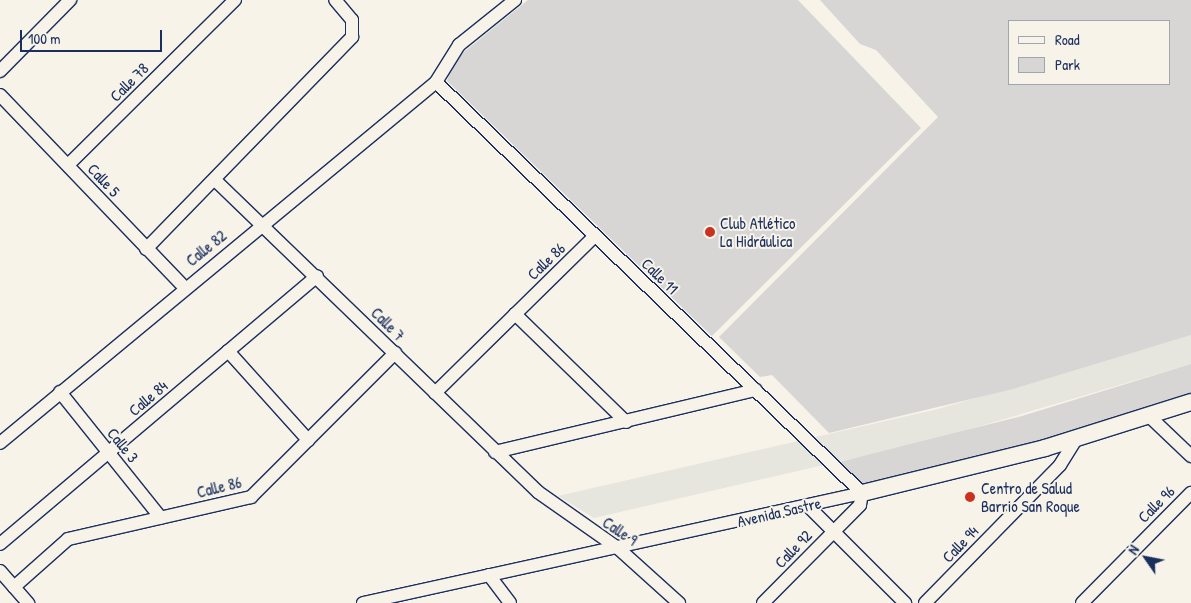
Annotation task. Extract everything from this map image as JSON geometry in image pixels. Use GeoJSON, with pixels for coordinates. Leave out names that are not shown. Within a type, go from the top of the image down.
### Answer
{"type":"FeatureCollection","features":[{"type":"Feature","properties":{"kind":"main road","name":"Avenida Sastre"},"geometry":{"type":"LineString","coordinates":[[862,493],[1077,438],[1191,402]]}},
{"type":"Feature","properties":{"kind":"street"},"geometry":{"type":"LineString","coordinates":[[0,71],[70,0]]}},
{"type":"Feature","properties":{"kind":"street","name":"Calle 78"},"geometry":{"type":"LineString","coordinates":[[68,165],[235,0]]}},
{"type":"Feature","properties":{"kind":"street"},"geometry":{"type":"LineString","coordinates":[[146,248],[215,180],[352,37],[348,13],[335,0]]}},
{"type":"Feature","properties":{"kind":"street","name":"Calle 82"},"geometry":{"type":"LineString","coordinates":[[0,443],[261,223],[436,82],[459,45],[515,0]]}},
{"type":"Feature","properties":{"kind":"street","name":"Calle 11"},"geometry":{"type":"LineString","coordinates":[[436,82],[862,493]]}},
{"type":"Feature","properties":{"kind":"street","name":"Calle 5"},"geometry":{"type":"LineString","coordinates":[[0,96],[184,287]]}},
{"type":"Feature","properties":{"kind":"street","name":"Calle 7"},"geometry":{"type":"LineString","coordinates":[[215,180],[317,276],[538,492]]}},
{"type":"Feature","properties":{"kind":"street","name":"Calle 86"},"geometry":{"type":"LineString","coordinates":[[435,393],[596,236]]}},
{"type":"Feature","properties":{"kind":"street","name":"Calle 84"},"geometry":{"type":"LineString","coordinates":[[0,544],[317,276]]}},
{"type":"Feature","properties":{"kind":"street"},"geometry":{"type":"LineString","coordinates":[[515,314],[626,422]]}},
{"type":"Feature","properties":{"kind":"street"},"geometry":{"type":"LineString","coordinates":[[228,351],[308,440]]}},
{"type":"Feature","properties":{"kind":"street","name":"Calle 86"},"geometry":{"type":"LineString","coordinates":[[14,587],[68,539],[251,497],[395,353]]}},
{"type":"Feature","properties":{"kind":"street"},"geometry":{"type":"LineString","coordinates":[[495,452],[756,390]]}},
{"type":"Feature","properties":{"kind":"street","name":"Calle 3"},"geometry":{"type":"LineString","coordinates":[[60,392],[160,518]]}},
{"type":"Feature","properties":{"kind":"street"},"geometry":{"type":"LineString","coordinates":[[1150,416],[1191,456]]}},
{"type":"Feature","properties":{"kind":"street","name":"Calle 94"},"geometry":{"type":"LineString","coordinates":[[925,603],[1060,465],[1077,438]]}},
{"type":"Feature","properties":{"kind":"street","name":"Calle 9"},"geometry":{"type":"LineString","coordinates":[[538,492],[619,549],[679,603]]}},
{"type":"Feature","properties":{"kind":"street","name":"Calle 96"},"geometry":{"type":"LineString","coordinates":[[1082,603],[1191,492]]}},
{"type":"Feature","properties":{"kind":"street","name":"Avenida Sastre"},"geometry":{"type":"LineString","coordinates":[[363,603],[619,549],[862,493]]}},
{"type":"Feature","properties":{"kind":"street","name":"Calle 92"},"geometry":{"type":"LineString","coordinates":[[763,603],[860,505],[862,493]]}},
{"type":"Feature","properties":{"kind":"street"},"geometry":{"type":"LineString","coordinates":[[807,505],[905,603]]}},
{"type":"Feature","properties":{"kind":"street"},"geometry":{"type":"LineString","coordinates":[[0,571],[28,603]]}},
{"type":"Feature","properties":{"kind":"street"},"geometry":{"type":"LineString","coordinates":[[489,576],[510,603]]}},
{"type":"Feature","properties":{"kind":"shaded area"},"geometry":{"type":"Polygon","coordinates":[[[1191,335],[1191,364],[940,438],[594,518],[558,496],[938,409],[1191,335]]]}},
{"type":"Feature","properties":{"kind":"green space","name":"Club Atlético La Hidráulica"},"geometry":{"type":"Polygon","coordinates":[[[528,0],[798,0],[921,128],[712,336],[447,81],[454,60],[528,0]]]}},
{"type":"Feature","properties":{"kind":"green space"},"geometry":{"type":"Polygon","coordinates":[[[820,0],[1191,0],[1191,335],[1013,389],[829,433],[772,375],[760,377],[719,337],[938,117],[876,50],[860,44],[820,0]]]}},
{"type":"Feature","properties":{"kind":"green space"},"geometry":{"type":"Polygon","coordinates":[[[1191,364],[1191,393],[1044,441],[862,485],[839,462],[1022,416],[1191,364]]]}},
{"type":"Feature","properties":{"kind":"place","name":"Club Atlético La Hidráulica"},"geometry":{"type":"Point","coordinates":[710,232]}},
{"type":"Feature","properties":{"kind":"place","name":"Centro de Salud Barrio San Roque"},"geometry":{"type":"Point","coordinates":[970,497]}}]}
